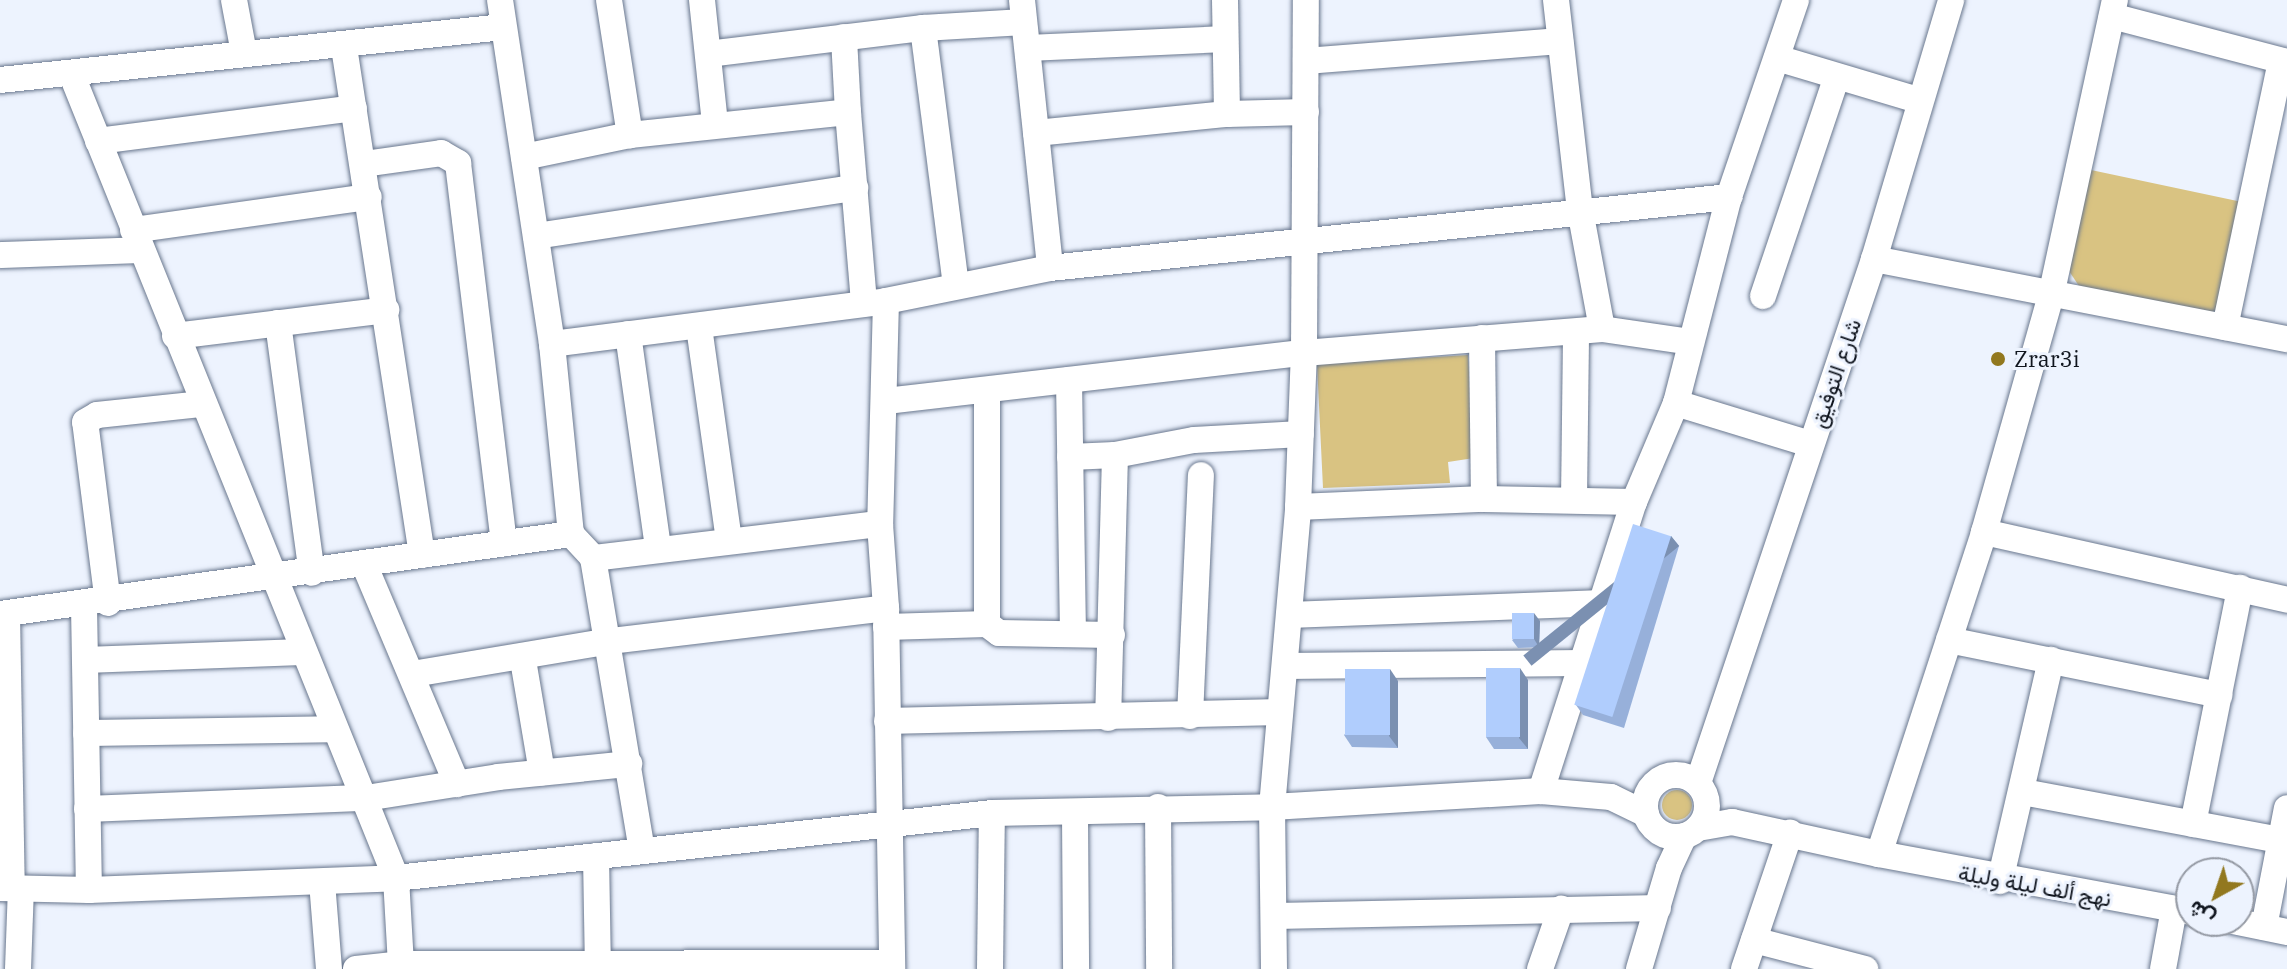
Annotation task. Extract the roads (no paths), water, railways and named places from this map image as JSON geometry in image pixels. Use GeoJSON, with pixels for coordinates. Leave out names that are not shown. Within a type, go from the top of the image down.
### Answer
{"type":"FeatureCollection","features":[{"type":"Feature","properties":{"kind":"street"},"geometry":{"type":"LineString","coordinates":[[234,0],[244,53]]}},
{"type":"Feature","properties":{"kind":"street"},"geometry":{"type":"LineString","coordinates":[[500,0],[552,344],[571,534],[593,558],[610,641],[642,850]]}},
{"type":"Feature","properties":{"kind":"street"},"geometry":{"type":"LineString","coordinates":[[609,0],[630,135]]}},
{"type":"Feature","properties":{"kind":"street"},"geometry":{"type":"LineString","coordinates":[[702,0],[715,124]]}},
{"type":"Feature","properties":{"kind":"street"},"geometry":{"type":"LineString","coordinates":[[1225,0],[1227,114]]}},
{"type":"Feature","properties":{"kind":"street"},"geometry":{"type":"LineString","coordinates":[[1274,969],[1277,916],[1272,807],[1298,507],[1308,239],[1306,0]]}},
{"type":"Feature","properties":{"kind":"street"},"geometry":{"type":"LineString","coordinates":[[1556,0],[1580,210],[1602,329]]}},
{"type":"Feature","properties":{"kind":"street"},"geometry":{"type":"LineString","coordinates":[[1541,791],[1634,502],[1676,403],[1729,197],[1796,0]]}},
{"type":"Feature","properties":{"kind":"street","name":"شارع التوفيق"},"geometry":{"type":"LineString","coordinates":[[1702,790],[1810,444],[1874,259],[1918,100],[1951,0]]}},
{"type":"Feature","properties":{"kind":"street"},"geometry":{"type":"LineString","coordinates":[[1879,854],[1984,532],[2052,291],[2113,8],[2284,62],[2225,327]]}},
{"type":"Feature","properties":{"kind":"street"},"geometry":{"type":"LineString","coordinates":[[708,54],[923,28],[1024,24],[1225,39]]}},
{"type":"Feature","properties":{"kind":"street"},"geometry":{"type":"LineString","coordinates":[[1024,24],[1050,268]]}},
{"type":"Feature","properties":{"kind":"street"},"geometry":{"type":"LineString","coordinates":[[0,80],[244,53],[344,47],[503,27]]}},
{"type":"Feature","properties":{"kind":"street"},"geometry":{"type":"LineString","coordinates":[[923,28],[956,284]]}},
{"type":"Feature","properties":{"kind":"street"},"geometry":{"type":"LineString","coordinates":[[356,969],[401,964],[892,966],[887,823],[886,618],[880,524],[886,401],[875,302],[855,188],[844,37]]}},
{"type":"Feature","properties":{"kind":"street"},"geometry":{"type":"LineString","coordinates":[[1306,61],[1560,41]]}},
{"type":"Feature","properties":{"kind":"street"},"geometry":{"type":"LineString","coordinates":[[344,47],[422,555]]}},
{"type":"Feature","properties":{"kind":"street"},"geometry":{"type":"LineString","coordinates":[[1777,58],[1836,79],[1918,100]]}},
{"type":"Feature","properties":{"kind":"street"},"geometry":{"type":"LineString","coordinates":[[71,73],[272,580],[366,798],[396,878],[401,964]]}},
{"type":"Feature","properties":{"kind":"street"},"geometry":{"type":"LineString","coordinates":[[1763,296],[1836,79]]}},
{"type":"Feature","properties":{"kind":"street"},"geometry":{"type":"LineString","coordinates":[[98,141],[354,108]]}},
{"type":"Feature","properties":{"kind":"street"},"geometry":{"type":"LineString","coordinates":[[524,157],[630,135],[848,112]]}},
{"type":"Feature","properties":{"kind":"street"},"geometry":{"type":"LineString","coordinates":[[1036,133],[1227,114],[1306,112]]}},
{"type":"Feature","properties":{"kind":"street"},"geometry":{"type":"LineString","coordinates":[[364,164],[441,153],[458,163],[504,543]]}},
{"type":"Feature","properties":{"kind":"street"},"geometry":{"type":"LineString","coordinates":[[536,236],[855,188]]}},
{"type":"Feature","properties":{"kind":"street"},"geometry":{"type":"LineString","coordinates":[[0,255],[137,240],[369,197]]}},
{"type":"Feature","properties":{"kind":"street"},"geometry":{"type":"LineString","coordinates":[[552,344],[875,302],[1050,268],[1580,210],[1729,197]]}},
{"type":"Feature","properties":{"kind":"street"},"geometry":{"type":"LineString","coordinates":[[1874,259],[2052,291],[2287,339]]}},
{"type":"Feature","properties":{"kind":"street"},"geometry":{"type":"LineString","coordinates":[[175,336],[386,310]]}},
{"type":"Feature","properties":{"kind":"street"},"geometry":{"type":"LineString","coordinates":[[278,323],[312,573]]}},
{"type":"Feature","properties":{"kind":"street"},"geometry":{"type":"LineString","coordinates":[[699,327],[729,540]]}},
{"type":"Feature","properties":{"kind":"street"},"geometry":{"type":"LineString","coordinates":[[886,401],[987,392],[1304,353],[1602,329],[1691,342]]}},
{"type":"Feature","properties":{"kind":"street"},"geometry":{"type":"LineString","coordinates":[[1574,500],[1576,333]]}},
{"type":"Feature","properties":{"kind":"street"},"geometry":{"type":"LineString","coordinates":[[628,334],[658,548]]}},
{"type":"Feature","properties":{"kind":"street"},"geometry":{"type":"LineString","coordinates":[[1482,338],[1484,499]]}},
{"type":"Feature","properties":{"kind":"street"},"geometry":{"type":"LineString","coordinates":[[1069,380],[1073,633]]}},
{"type":"Feature","properties":{"kind":"street"},"geometry":{"type":"LineString","coordinates":[[987,392],[987,624]]}},
{"type":"Feature","properties":{"kind":"street"},"geometry":{"type":"LineString","coordinates":[[1676,403],[1810,444]]}},
{"type":"Feature","properties":{"kind":"street"},"geometry":{"type":"LineString","coordinates":[[89,890],[85,660],[96,604],[85,422],[97,415],[202,404]]}},
{"type":"Feature","properties":{"kind":"street"},"geometry":{"type":"LineString","coordinates":[[1070,457],[1115,455],[1194,440],[1301,434]]}},
{"type":"Feature","properties":{"kind":"street"},"geometry":{"type":"LineString","coordinates":[[1108,718],[1115,455]]}},
{"type":"Feature","properties":{"kind":"street"},"geometry":{"type":"LineString","coordinates":[[1190,716],[1201,475]]}},
{"type":"Feature","properties":{"kind":"street"},"geometry":{"type":"LineString","coordinates":[[1298,507],[1484,499],[1634,502]]}},
{"type":"Feature","properties":{"kind":"street"},"geometry":{"type":"LineString","coordinates":[[593,558],[880,524]]}},
{"type":"Feature","properties":{"kind":"street"},"geometry":{"type":"LineString","coordinates":[[1984,532],[2287,600]]}},
{"type":"Feature","properties":{"kind":"street"},"geometry":{"type":"LineString","coordinates":[[18,969],[11,888],[4,614],[272,580],[571,534]]}},
{"type":"Feature","properties":{"kind":"street"},"geometry":{"type":"LineString","coordinates":[[364,564],[457,784]]}},
{"type":"Feature","properties":{"kind":"street"},"geometry":{"type":"LineString","coordinates":[[2193,824],[2240,588]]}},
{"type":"Feature","properties":{"kind":"street"},"geometry":{"type":"LineString","coordinates":[[1289,615],[1603,603]]}},
{"type":"Feature","properties":{"kind":"street"},"geometry":{"type":"LineString","coordinates":[[413,674],[523,660],[610,641],[886,618],[987,624],[999,633],[1112,635]]}},
{"type":"Feature","properties":{"kind":"street"},"geometry":{"type":"LineString","coordinates":[[1949,640],[2219,695]]}},
{"type":"Feature","properties":{"kind":"street"},"geometry":{"type":"LineString","coordinates":[[85,660],[302,652]]}},
{"type":"Feature","properties":{"kind":"street"},"geometry":{"type":"LineString","coordinates":[[523,660],[542,772]]}},
{"type":"Feature","properties":{"kind":"street"},"geometry":{"type":"LineString","coordinates":[[2000,881],[2051,660]]}},
{"type":"Feature","properties":{"kind":"street"},"geometry":{"type":"LineString","coordinates":[[1285,666],[1582,663]]}},
{"type":"Feature","properties":{"kind":"street"},"geometry":{"type":"LineString","coordinates":[[887,721],[1279,712]]}},
{"type":"Feature","properties":{"kind":"street"},"geometry":{"type":"LineString","coordinates":[[86,733],[334,729]]}},
{"type":"Feature","properties":{"kind":"street"},"geometry":{"type":"LineString","coordinates":[[1669,868],[1650,821],[1646,797],[1661,779],[1714,744]]}},
{"type":"Feature","properties":{"kind":"street"},"geometry":{"type":"LineString","coordinates":[[87,809],[366,798],[542,772],[629,764]]}},
{"type":"Feature","properties":{"kind":"street"},"geometry":{"type":"LineString","coordinates":[[11,888],[89,890],[396,878],[992,813],[1075,814],[1158,807],[1272,807],[1541,791],[1611,797],[1661,779],[1684,775],[1732,822],[1668,836],[1611,797]]}},
{"type":"Feature","properties":{"kind":"street"},"geometry":{"type":"LineString","coordinates":[[1639,969],[1669,868],[1706,814],[1702,790]]}},
{"type":"Feature","properties":{"kind":"street"},"geometry":{"type":"LineString","coordinates":[[2023,792],[2280,840]]}},
{"type":"Feature","properties":{"kind":"street"},"geometry":{"type":"LineString","coordinates":[[1158,807],[1159,969]]}},
{"type":"Feature","properties":{"kind":"street"},"geometry":{"type":"LineString","coordinates":[[2255,926],[2275,930],[2280,840],[2287,808]]}},
{"type":"Feature","properties":{"kind":"street"},"geometry":{"type":"LineString","coordinates":[[990,969],[992,813]]}},
{"type":"Feature","properties":{"kind":"street"},"geometry":{"type":"LineString","coordinates":[[1075,814],[1076,969]]}},
{"type":"Feature","properties":{"kind":"street","name":"نهج ألف ليلة وليلة"},"geometry":{"type":"LineString","coordinates":[[1732,822],[2000,881],[2175,909]]}},
{"type":"Feature","properties":{"kind":"street"},"geometry":{"type":"LineString","coordinates":[[1744,969],[1790,833]]}},
{"type":"Feature","properties":{"kind":"street"},"geometry":{"type":"LineString","coordinates":[[596,856],[598,966]]}},
{"type":"Feature","properties":{"kind":"street"},"geometry":{"type":"LineString","coordinates":[[322,882],[329,969]]}},
{"type":"Feature","properties":{"kind":"street"},"geometry":{"type":"LineString","coordinates":[[1277,916],[1658,908]]}},
{"type":"Feature","properties":{"kind":"street"},"geometry":{"type":"LineString","coordinates":[[1540,969],[1561,909]]}},
{"type":"Feature","properties":{"kind":"street"},"geometry":{"type":"LineString","coordinates":[[2163,969],[2175,932]]}},
{"type":"Feature","properties":{"kind":"street"},"geometry":{"type":"LineString","coordinates":[[1754,940],[1865,969]]}},
{"type":"Feature","properties":{"kind":"place","name":"Zrar3i"},"geometry":{"type":"Point","coordinates":[1998,359]}}]}
